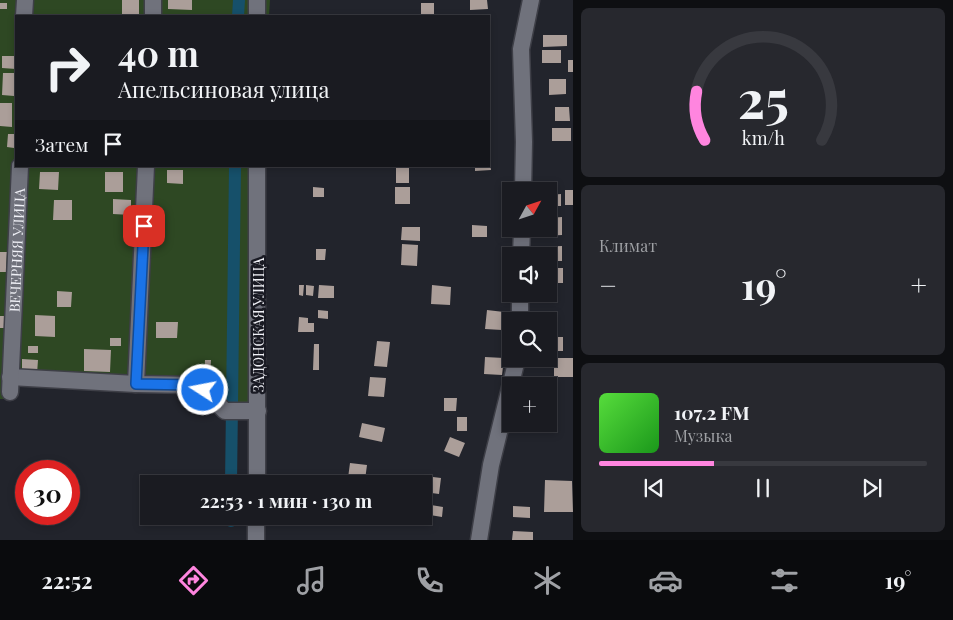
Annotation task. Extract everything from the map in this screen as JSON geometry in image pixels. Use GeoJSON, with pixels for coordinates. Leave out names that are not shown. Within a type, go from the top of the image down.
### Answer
{"type":"FeatureCollection","features":[{"type":"Feature","properties":{"kind":"street"},"geometry":{"type":"LineString","coordinates":[[24,15],[25,0]]}},
{"type":"Feature","properties":{"kind":"street"},"geometry":{"type":"LineString","coordinates":[[153,0],[153,15]]}},
{"type":"Feature","properties":{"kind":"street"},"geometry":{"type":"LineString","coordinates":[[257,0],[257,15]]}},
{"type":"Feature","properties":{"kind":"street"},"geometry":{"type":"LineString","coordinates":[[523,182],[521,48],[530,0]]}},
{"type":"Feature","properties":{"kind":"street","name":"ВЕЧЕРНЯЯ УЛИЦА"},"geometry":{"type":"LineString","coordinates":[[20,167],[10,384],[136,384]]}},
{"type":"Feature","properties":{"kind":"street"},"geometry":{"type":"LineString","coordinates":[[146,167],[136,384],[194,385],[232,412],[258,411]]}},
{"type":"Feature","properties":{"kind":"street","name":"ЗАДОНСКАЯ УЛИЦА"},"geometry":{"type":"LineString","coordinates":[[257,167],[257,475]]}},
{"type":"Feature","properties":{"kind":"street"},"geometry":{"type":"LineString","coordinates":[[479,540],[491,465],[514,367]]}},
{"type":"Feature","properties":{"kind":"street"},"geometry":{"type":"LineString","coordinates":[[256,525],[256,540]]}},
{"type":"Feature","properties":{"kind":"green space"},"geometry":{"type":"Polygon","coordinates":[[[0,0],[270,0],[269,15],[15,15],[15,167],[265,167],[258,414],[228,417],[207,394],[20,381],[12,399],[0,399],[0,0]]]}},
{"type":"Feature","properties":{"kind":"building"},"geometry":{"type":"Polygon","coordinates":[[[122,0],[139,0],[139,15],[122,15],[122,0]]]}},
{"type":"Feature","properties":{"kind":"building"},"geometry":{"type":"Polygon","coordinates":[[[168,0],[192,0],[192,10],[168,9],[168,0]]]}},
{"type":"Feature","properties":{"kind":"building"},"geometry":{"type":"Polygon","coordinates":[[[470,0],[487,0],[488,9],[470,10],[470,0]]]}},
{"type":"Feature","properties":{"kind":"building"},"geometry":{"type":"Polygon","coordinates":[[[0,3],[7,3],[7,9],[0,9],[0,3]]]}},
{"type":"Feature","properties":{"kind":"building"},"geometry":{"type":"Polygon","coordinates":[[[421,3],[434,3],[434,14],[421,14],[421,3]]]}},
{"type":"Feature","properties":{"kind":"building"},"geometry":{"type":"Polygon","coordinates":[[[543,35],[567,35],[567,46],[543,47],[543,35]]]}},
{"type":"Feature","properties":{"kind":"building"},"geometry":{"type":"Polygon","coordinates":[[[542,50],[561,50],[561,63],[542,63],[542,50]]]}},
{"type":"Feature","properties":{"kind":"building"},"geometry":{"type":"Polygon","coordinates":[[[2,56],[15,56],[15,69],[2,68],[2,56]]]}},
{"type":"Feature","properties":{"kind":"building"},"geometry":{"type":"Polygon","coordinates":[[[568,60],[573,60],[573,72],[568,72],[568,60]]]}},
{"type":"Feature","properties":{"kind":"building"},"geometry":{"type":"Polygon","coordinates":[[[3,73],[14,73],[14,96],[2,95],[3,73]]]}},
{"type":"Feature","properties":{"kind":"building"},"geometry":{"type":"Polygon","coordinates":[[[549,79],[566,79],[566,94],[549,95],[549,79]]]}},
{"type":"Feature","properties":{"kind":"building"},"geometry":{"type":"Polygon","coordinates":[[[0,103],[12,103],[12,127],[0,126],[0,103]]]}},
{"type":"Feature","properties":{"kind":"building"},"geometry":{"type":"Polygon","coordinates":[[[555,107],[569,107],[570,121],[555,121],[555,107]]]}},
{"type":"Feature","properties":{"kind":"building"},"geometry":{"type":"Polygon","coordinates":[[[552,128],[571,128],[571,141],[552,141],[552,128]]]}},
{"type":"Feature","properties":{"kind":"building"},"geometry":{"type":"Polygon","coordinates":[[[8,134],[14,134],[14,148],[7,147],[8,134]]]}},
{"type":"Feature","properties":{"kind":"building"},"geometry":{"type":"Polygon","coordinates":[[[490,162],[491,170],[475,171],[475,167],[490,167],[490,162]]]}},
{"type":"Feature","properties":{"kind":"building"},"geometry":{"type":"Polygon","coordinates":[[[396,167],[409,168],[409,183],[396,183],[396,167]]]}},
{"type":"Feature","properties":{"kind":"building"},"geometry":{"type":"Polygon","coordinates":[[[167,170],[183,170],[183,184],[167,183],[167,170]]]}},
{"type":"Feature","properties":{"kind":"building"},"geometry":{"type":"Polygon","coordinates":[[[40,172],[59,172],[58,190],[39,189],[40,172]]]}},
{"type":"Feature","properties":{"kind":"building"},"geometry":{"type":"Polygon","coordinates":[[[105,172],[123,172],[123,192],[105,192],[105,172]]]}},
{"type":"Feature","properties":{"kind":"building"},"geometry":{"type":"Polygon","coordinates":[[[313,187],[324,188],[324,197],[313,197],[313,187]]]}},
{"type":"Feature","properties":{"kind":"building"},"geometry":{"type":"Polygon","coordinates":[[[395,187],[410,187],[410,204],[395,204],[395,187]]]}},
{"type":"Feature","properties":{"kind":"building"},"geometry":{"type":"Polygon","coordinates":[[[565,190],[573,190],[573,205],[565,205],[565,190]]]}},
{"type":"Feature","properties":{"kind":"building"},"geometry":{"type":"Polygon","coordinates":[[[558,194],[561,194],[561,206],[558,206],[558,194]]]}},
{"type":"Feature","properties":{"kind":"building"},"geometry":{"type":"Polygon","coordinates":[[[113,199],[131,200],[131,215],[113,214],[113,199]]]}},
{"type":"Feature","properties":{"kind":"building"},"geometry":{"type":"Polygon","coordinates":[[[54,200],[72,200],[72,220],[53,220],[54,200]]]}},
{"type":"Feature","properties":{"kind":"building"},"geometry":{"type":"Polygon","coordinates":[[[558,217],[562,217],[562,235],[558,235],[558,217]]]}},
{"type":"Feature","properties":{"kind":"building"},"geometry":{"type":"Polygon","coordinates":[[[472,225],[487,226],[487,237],[472,237],[472,225]]]}},
{"type":"Feature","properties":{"kind":"building"},"geometry":{"type":"Polygon","coordinates":[[[402,227],[420,227],[420,241],[401,240],[402,227]]]}},
{"type":"Feature","properties":{"kind":"building"},"geometry":{"type":"Polygon","coordinates":[[[402,244],[418,245],[417,266],[401,265],[402,244]]]}},
{"type":"Feature","properties":{"kind":"building"},"geometry":{"type":"Polygon","coordinates":[[[562,246],[562,261],[557,261],[557,247],[536,247],[562,246]]]}},
{"type":"Feature","properties":{"kind":"building"},"geometry":{"type":"Polygon","coordinates":[[[316,249],[326,249],[325,260],[316,260],[316,249]]]}},
{"type":"Feature","properties":{"kind":"building"},"geometry":{"type":"Polygon","coordinates":[[[0,252],[7,252],[6,272],[0,272],[0,252]]]}},
{"type":"Feature","properties":{"kind":"building"},"geometry":{"type":"Polygon","coordinates":[[[557,268],[563,268],[563,283],[557,283],[557,268]]]}},
{"type":"Feature","properties":{"kind":"building"},"geometry":{"type":"Polygon","coordinates":[[[299,285],[304,285],[303,296],[299,295],[299,285]]]}},
{"type":"Feature","properties":{"kind":"building"},"geometry":{"type":"Polygon","coordinates":[[[306,285],[314,286],[313,296],[306,295],[306,285]]]}},
{"type":"Feature","properties":{"kind":"building"},"geometry":{"type":"Polygon","coordinates":[[[319,285],[334,286],[334,298],[318,298],[319,285]]]}},
{"type":"Feature","properties":{"kind":"building"},"geometry":{"type":"Polygon","coordinates":[[[432,285],[451,287],[450,305],[431,304],[432,285]]]}},
{"type":"Feature","properties":{"kind":"building"},"geometry":{"type":"Polygon","coordinates":[[[57,291],[72,292],[71,307],[57,307],[57,291]]]}},
{"type":"Feature","properties":{"kind":"building"},"geometry":{"type":"Polygon","coordinates":[[[318,310],[328,311],[328,319],[318,318],[318,310]]]}},
{"type":"Feature","properties":{"kind":"building"},"geometry":{"type":"Polygon","coordinates":[[[487,310],[504,312],[502,312],[502,330],[485,329],[487,310]]]}},
{"type":"Feature","properties":{"kind":"building"},"geometry":{"type":"Polygon","coordinates":[[[35,315],[55,316],[55,337],[35,336],[35,315]]]}},
{"type":"Feature","properties":{"kind":"building"},"geometry":{"type":"Polygon","coordinates":[[[0,316],[6,316],[6,328],[0,328],[0,316]]]}},
{"type":"Feature","properties":{"kind":"building"},"geometry":{"type":"Polygon","coordinates":[[[299,317],[308,318],[308,323],[314,323],[314,332],[298,332],[299,317]]]}},
{"type":"Feature","properties":{"kind":"building"},"geometry":{"type":"Polygon","coordinates":[[[156,322],[178,322],[177,338],[156,338],[156,322]]]}},
{"type":"Feature","properties":{"kind":"building"},"geometry":{"type":"Polygon","coordinates":[[[557,337],[563,337],[563,351],[557,351],[557,337]]]}},
{"type":"Feature","properties":{"kind":"building"},"geometry":{"type":"Polygon","coordinates":[[[110,338],[121,338],[121,346],[110,346],[110,338]]]}},
{"type":"Feature","properties":{"kind":"building"},"geometry":{"type":"Polygon","coordinates":[[[377,341],[390,342],[387,367],[374,366],[377,341]]]}},
{"type":"Feature","properties":{"kind":"building"},"geometry":{"type":"Polygon","coordinates":[[[314,344],[319,344],[319,370],[313,370],[314,344]]]}},
{"type":"Feature","properties":{"kind":"building"},"geometry":{"type":"Polygon","coordinates":[[[28,346],[38,346],[38,353],[28,353],[28,346]]]}},
{"type":"Feature","properties":{"kind":"building"},"geometry":{"type":"Polygon","coordinates":[[[84,349],[111,350],[110,372],[84,371],[84,349]]]}},
{"type":"Feature","properties":{"kind":"building"},"geometry":{"type":"Polygon","coordinates":[[[485,357],[502,358],[502,375],[484,374],[485,357]]]}},
{"type":"Feature","properties":{"kind":"building"},"geometry":{"type":"Polygon","coordinates":[[[557,358],[573,358],[573,377],[554,377],[554,367],[557,367],[557,358]]]}},
{"type":"Feature","properties":{"kind":"building"},"geometry":{"type":"Polygon","coordinates":[[[22,359],[38,360],[37,374],[22,374],[22,359]]]}},
{"type":"Feature","properties":{"kind":"building"},"geometry":{"type":"Polygon","coordinates":[[[205,360],[211,360],[210,380],[204,380],[205,360]]]}},
{"type":"Feature","properties":{"kind":"building"},"geometry":{"type":"Polygon","coordinates":[[[370,377],[386,378],[384,397],[368,396],[370,377]]]}},
{"type":"Feature","properties":{"kind":"building"},"geometry":{"type":"Polygon","coordinates":[[[444,398],[457,398],[456,411],[444,411],[444,398]]]}},
{"type":"Feature","properties":{"kind":"building"},"geometry":{"type":"Polygon","coordinates":[[[457,417],[467,417],[467,431],[457,431],[457,417]]]}},
{"type":"Feature","properties":{"kind":"building"},"geometry":{"type":"Polygon","coordinates":[[[362,423],[385,428],[382,442],[359,437],[362,423]]]}},
{"type":"Feature","properties":{"kind":"building"},"geometry":{"type":"Polygon","coordinates":[[[450,437],[465,443],[459,457],[444,451],[450,437]]]}},
{"type":"Feature","properties":{"kind":"building"},"geometry":{"type":"Polygon","coordinates":[[[350,463],[367,465],[366,475],[348,475],[350,463]]]}},
{"type":"Feature","properties":{"kind":"building"},"geometry":{"type":"Polygon","coordinates":[[[432,477],[441,478],[439,494],[432,493],[432,477]]]}},
{"type":"Feature","properties":{"kind":"building"},"geometry":{"type":"Polygon","coordinates":[[[545,480],[572,481],[573,512],[544,512],[545,480]]]}},
{"type":"Feature","properties":{"kind":"building"},"geometry":{"type":"Polygon","coordinates":[[[432,505],[443,507],[442,517],[432,515],[432,505]]]}},
{"type":"Feature","properties":{"kind":"building"},"geometry":{"type":"Polygon","coordinates":[[[513,506],[530,507],[530,518],[513,517],[513,506]]]}},
{"type":"Feature","properties":{"kind":"building"},"geometry":{"type":"Polygon","coordinates":[[[513,531],[533,532],[533,540],[512,540],[513,531]]]}},
{"type":"Feature","properties":{"kind":"waterway"},"geometry":{"type":"LineString","coordinates":[[238,15],[239,0]]}},
{"type":"Feature","properties":{"kind":"waterway"},"geometry":{"type":"LineString","coordinates":[[231,475],[235,167]]}},
{"type":"Feature","properties":{"kind":"route"},"geometry":{"type":"LineString","coordinates":[[144,226],[136,384],[194,385],[203,390]]}}]}
